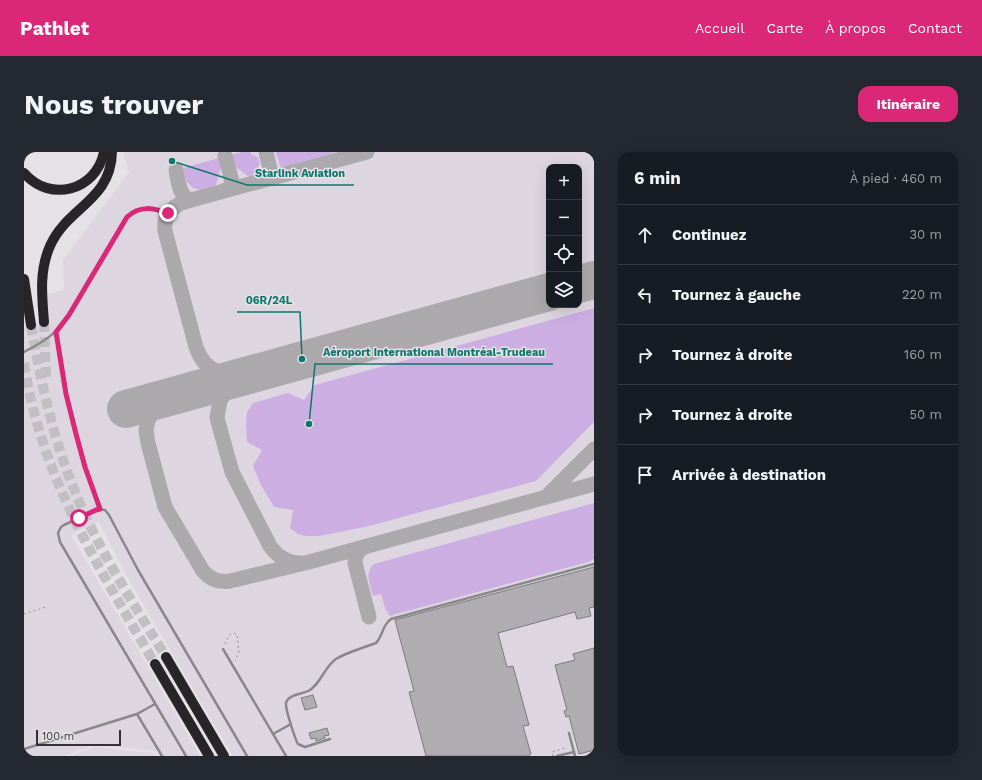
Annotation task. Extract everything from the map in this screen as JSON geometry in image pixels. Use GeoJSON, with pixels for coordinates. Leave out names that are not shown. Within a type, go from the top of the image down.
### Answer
{"type":"FeatureCollection","features":[{"type":"Feature","properties":{"kind":"highway"},"geometry":{"type":"LineString","coordinates":[[24,173],[33,181],[46,188],[61,190],[72,188],[82,184],[93,175],[104,152]]}},
{"type":"Feature","properties":{"kind":"highway"},"geometry":{"type":"LineString","coordinates":[[44,322],[42,277],[49,247],[55,235],[66,222],[92,199],[100,189],[109,172],[112,152]]}},
{"type":"Feature","properties":{"kind":"highway"},"geometry":{"type":"LineString","coordinates":[[24,279],[31,325]]}},
{"type":"Feature","properties":{"kind":"highway"},"geometry":{"type":"LineString","coordinates":[[166,657],[224,756]]}},
{"type":"Feature","properties":{"kind":"highway"},"geometry":{"type":"LineString","coordinates":[[155,664],[209,756]]}},
{"type":"Feature","properties":{"kind":"lane"},"geometry":{"type":"LineString","coordinates":[[24,352],[56,332],[69,315],[127,217],[132,212],[145,208],[154,208],[168,213]]}},
{"type":"Feature","properties":{"kind":"lane"},"geometry":{"type":"LineString","coordinates":[[56,332],[66,394],[85,467],[100,509]]}},
{"type":"Feature","properties":{"kind":"lane"},"geometry":{"type":"LineString","coordinates":[[186,756],[69,559],[59,537],[59,530],[64,525],[96,510],[105,510],[109,515],[138,570],[247,756]]}},
{"type":"Feature","properties":{"kind":"lane"},"geometry":{"type":"LineString","coordinates":[[330,739],[300,746],[296,740],[286,705],[288,699],[309,690],[314,686],[335,659],[376,643],[380,638],[385,624],[391,619],[594,564]]}},
{"type":"Feature","properties":{"kind":"lane"},"geometry":{"type":"LineString","coordinates":[[223,649],[286,756]]}},
{"type":"Feature","properties":{"kind":"lane"},"geometry":{"type":"LineString","coordinates":[[24,749],[137,714],[156,704]]}},
{"type":"Feature","properties":{"kind":"lane"},"geometry":{"type":"LineString","coordinates":[[137,714],[162,756]]}},
{"type":"Feature","properties":{"kind":"lane"},"geometry":{"type":"LineString","coordinates":[[273,734],[291,724]]}},
{"type":"Feature","properties":{"kind":"lane"},"geometry":{"type":"LineString","coordinates":[[569,733],[575,756]]}},
{"type":"Feature","properties":{"kind":"lane"},"geometry":{"type":"LineString","coordinates":[[559,756],[574,752]]}},
{"type":"Feature","properties":{"kind":"lane"},"geometry":{"type":"LineString","coordinates":[[587,756],[594,754]]}},
{"type":"Feature","properties":{"kind":"path"},"geometry":{"type":"LineString","coordinates":[[24,614],[46,607]]}},
{"type":"Feature","properties":{"kind":"path"},"geometry":{"type":"LineString","coordinates":[[223,649],[229,636],[233,633],[237,634],[239,652],[233,665]]}},
{"type":"Feature","properties":{"kind":"shaded area"},"geometry":{"type":"Polygon","coordinates":[[[123,152],[594,152],[594,756],[233,756],[127,577],[99,522],[71,535],[200,756],[160,756],[157,751],[95,745],[62,756],[24,756],[24,326],[49,322],[47,294],[64,290],[63,260],[129,172],[123,152]]]}},
{"type":"Feature","properties":{"kind":"shaded area"},"geometry":{"type":"Polygon","coordinates":[[[242,152],[250,152],[252,155],[258,157],[260,164],[252,176],[251,175],[249,177],[232,164],[231,155],[242,152]]]}},
{"type":"Feature","properties":{"kind":"shaded area"},"geometry":{"type":"Polygon","coordinates":[[[276,152],[336,152],[320,158],[319,157],[282,168],[276,152]]]}},
{"type":"Feature","properties":{"kind":"shaded area"},"geometry":{"type":"Polygon","coordinates":[[[219,158],[221,167],[216,185],[201,190],[193,188],[186,181],[183,168],[219,158]]]}},
{"type":"Feature","properties":{"kind":"shaded area"},"geometry":{"type":"Polygon","coordinates":[[[594,308],[594,422],[536,481],[369,526],[320,536],[306,536],[298,534],[290,528],[293,510],[274,507],[261,485],[253,466],[262,450],[247,442],[247,412],[253,403],[288,393],[304,400],[315,385],[594,308]]]}},
{"type":"Feature","properties":{"kind":"shaded area"},"geometry":{"type":"Polygon","coordinates":[[[594,503],[594,559],[588,562],[389,616],[381,594],[373,596],[368,575],[374,564],[594,503]]]}},
{"type":"Feature","properties":{"kind":"shaded area"},"geometry":{"type":"Polygon","coordinates":[[[95,747],[154,753],[156,756],[70,756],[95,747]]]}},
{"type":"Feature","properties":{"kind":"building"},"geometry":{"type":"Polygon","coordinates":[[[594,567],[594,607],[589,608],[591,616],[577,619],[575,612],[498,633],[507,667],[513,666],[529,725],[523,726],[531,754],[529,756],[426,756],[409,692],[414,691],[395,620],[594,567]]]}},
{"type":"Feature","properties":{"kind":"building"},"geometry":{"type":"Polygon","coordinates":[[[594,648],[594,750],[579,754],[569,716],[566,717],[564,711],[567,710],[555,665],[575,660],[573,654],[594,648]]]}},
{"type":"Feature","properties":{"kind":"building"},"geometry":{"type":"Polygon","coordinates":[[[313,695],[317,707],[305,710],[301,698],[313,695]]]}},
{"type":"Feature","properties":{"kind":"building"},"geometry":{"type":"Polygon","coordinates":[[[327,728],[329,735],[324,736],[325,738],[316,741],[316,738],[311,739],[309,733],[327,728]]]}},
{"type":"Feature","properties":{"kind":"taxiway"},"geometry":{"type":"LineString","coordinates":[[266,152],[271,173],[267,179]]}},
{"type":"Feature","properties":{"kind":"taxiway"},"geometry":{"type":"LineString","coordinates":[[302,359],[293,360],[252,372],[238,374],[225,374],[213,370],[203,361],[196,347],[165,231],[165,221],[172,209],[184,202],[367,152]]}},
{"type":"Feature","properties":{"kind":"taxiway"},"geometry":{"type":"LineString","coordinates":[[225,156],[232,181],[231,186],[226,190]]}},
{"type":"Feature","properties":{"kind":"taxiway"},"geometry":{"type":"LineString","coordinates":[[176,170],[178,183],[182,192],[187,199],[191,200]]}},
{"type":"Feature","properties":{"kind":"taxiway"},"geometry":{"type":"LineString","coordinates":[[249,378],[234,384],[227,389],[220,401],[217,418],[232,472],[270,546],[283,558],[291,562],[301,563]]}},
{"type":"Feature","properties":{"kind":"taxiway"},"geometry":{"type":"LineString","coordinates":[[200,387],[161,402],[154,407],[146,430],[165,507],[203,571],[218,581],[230,581],[309,562],[594,484]]}},
{"type":"Feature","properties":{"kind":"taxiway"},"geometry":{"type":"LineString","coordinates":[[548,495],[594,449]]}},
{"type":"Feature","properties":{"kind":"taxiway"},"geometry":{"type":"LineString","coordinates":[[367,546],[358,552],[355,563],[369,617]]}},
{"type":"Feature","properties":{"kind":"runway"},"geometry":{"type":"LineString","coordinates":[[582,283],[594,280]]}},
{"type":"Feature","properties":{"kind":"runway"},"geometry":{"type":"LineString","coordinates":[[126,409],[546,293]]}},
{"type":"Feature","properties":{"kind":"tunnel"},"geometry":{"type":"LineString","coordinates":[[44,322],[46,379]]}},
{"type":"Feature","properties":{"kind":"tunnel"},"geometry":{"type":"LineString","coordinates":[[31,325],[53,428],[74,489],[93,533],[128,596],[166,657]]}},
{"type":"Feature","properties":{"kind":"tunnel"},"geometry":{"type":"LineString","coordinates":[[24,363],[32,405],[44,444],[74,520],[113,592],[155,664]]}},
{"type":"Feature","properties":{"kind":"place","name":"Starlink Aviation"},"geometry":{"type":"Point","coordinates":[172,161]}},
{"type":"Feature","properties":{"kind":"place","name":"06R/24L"},"geometry":{"type":"Point","coordinates":[302,359]}},
{"type":"Feature","properties":{"kind":"place","name":"Aéroport international Montréal-Trudeau"},"geometry":{"type":"Point","coordinates":[309,424]}},
{"type":"Feature","properties":{"kind":"route"},"geometry":{"type":"LineString","coordinates":[[79,518],[100,509],[85,467],[66,394],[56,332],[69,315],[123,221],[132,212],[145,208],[154,208],[168,213]]}}]}
